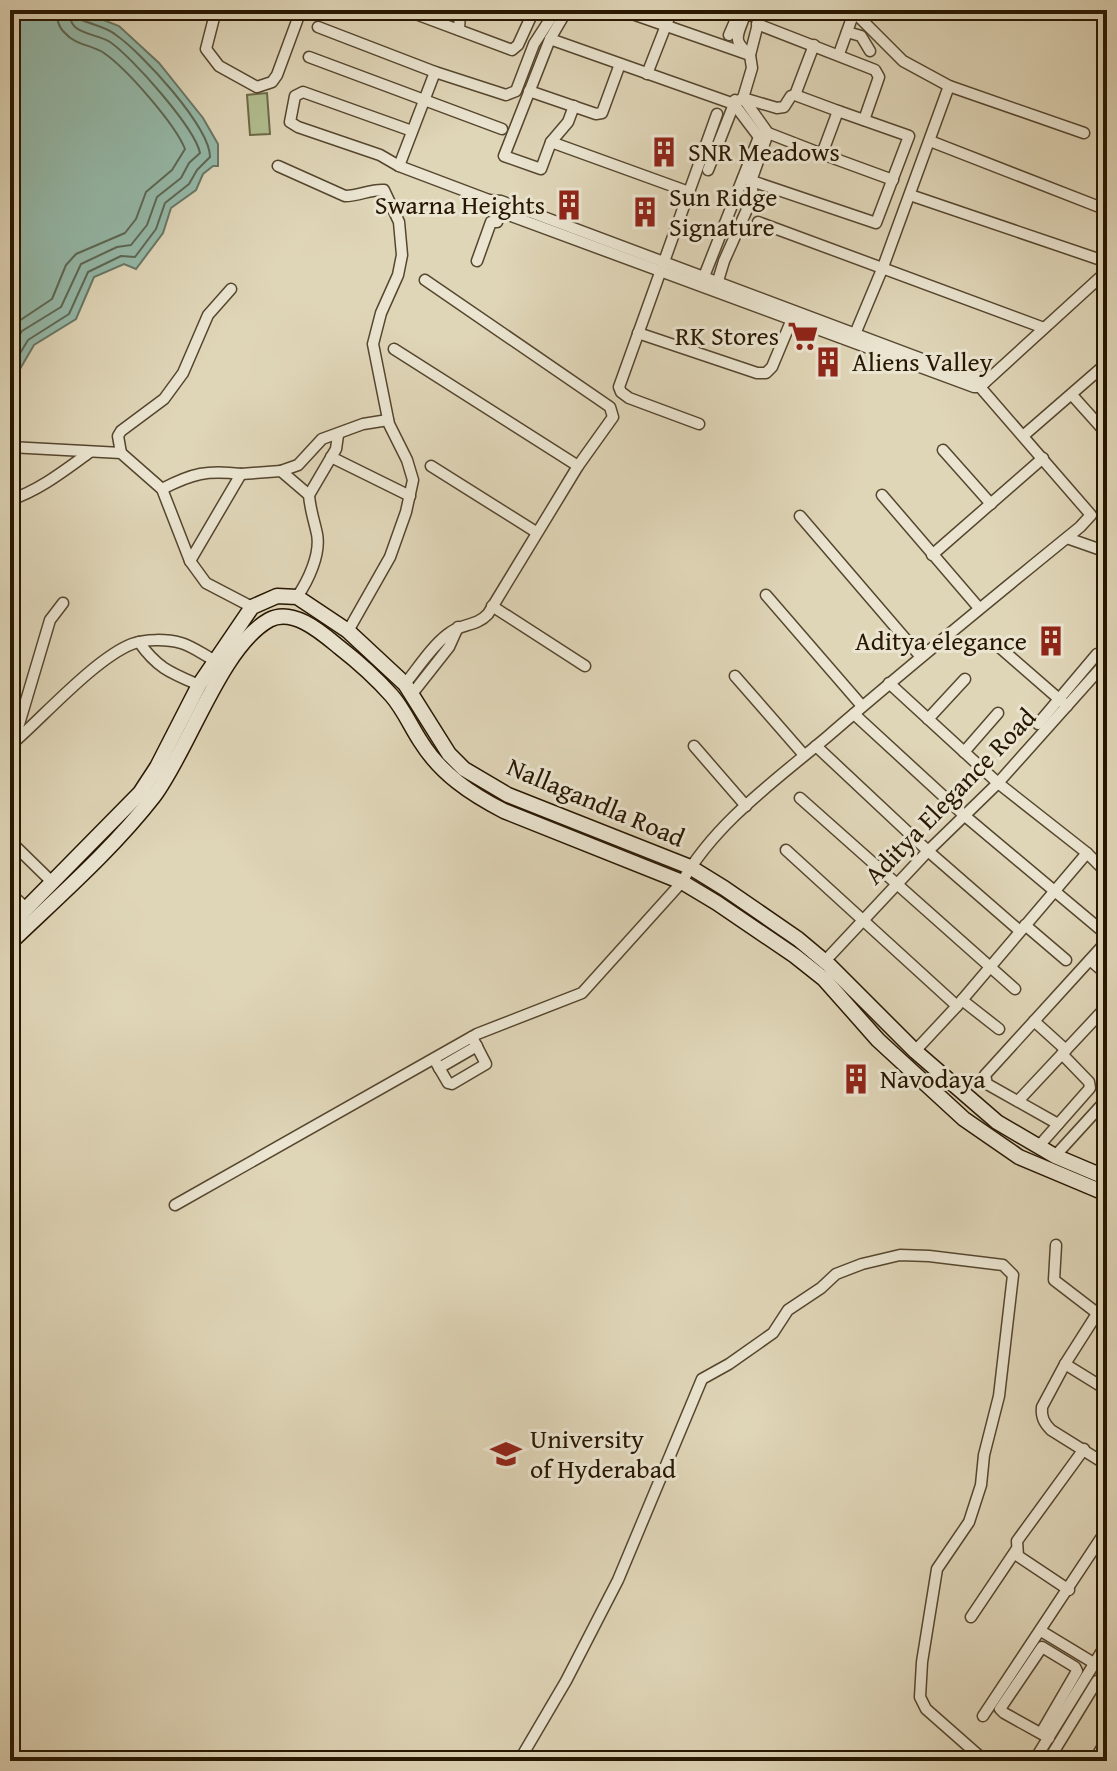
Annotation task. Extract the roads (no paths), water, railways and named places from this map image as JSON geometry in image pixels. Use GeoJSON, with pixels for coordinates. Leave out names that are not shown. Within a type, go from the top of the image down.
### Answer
{"type":"FeatureCollection","features":[{"type":"Feature","properties":{"kind":"main road"},"geometry":{"type":"LineString","coordinates":[[252,607],[277,596],[297,597]]}},
{"type":"Feature","properties":{"kind":"main road","name":"Nallagandla Road"},"geometry":{"type":"LineString","coordinates":[[297,597],[348,631],[408,689],[449,754],[464,769],[508,795],[690,867],[798,939],[825,961],[915,1051],[997,1122],[1055,1156],[1107,1178]]}},
{"type":"Feature","properties":{"kind":"main road","name":"Nallagandla Road"},"geometry":{"type":"LineString","coordinates":[[10,943],[108,849],[142,810],[199,685],[252,607]]}},
{"type":"Feature","properties":{"kind":"main road","name":"Nallagandla Road"},"geometry":{"type":"LineString","coordinates":[[10,925],[162,771],[234,653],[270,620],[293,618],[310,625],[340,648],[388,693],[413,725],[421,742],[455,781],[477,797],[504,811],[682,882],[751,926],[824,979],[878,1040],[964,1119],[1019,1157],[1107,1194]]}},
{"type":"Feature","properties":{"kind":"street"},"geometry":{"type":"LineString","coordinates":[[216,10],[206,49],[219,66],[257,87],[272,82],[277,75],[301,10]]}},
{"type":"Feature","properties":{"kind":"street"},"geometry":{"type":"LineString","coordinates":[[405,10],[512,50],[518,45],[534,10]]}},
{"type":"Feature","properties":{"kind":"street"},"geometry":{"type":"LineString","coordinates":[[459,30],[460,10]]}},
{"type":"Feature","properties":{"kind":"street"},"geometry":{"type":"LineString","coordinates":[[318,27],[435,72],[511,94],[516,91],[534,44],[556,10]]}},
{"type":"Feature","properties":{"kind":"street"},"geometry":{"type":"LineString","coordinates":[[567,10],[550,39],[504,156],[541,169],[551,142],[568,122],[574,106]]}},
{"type":"Feature","properties":{"kind":"street"},"geometry":{"type":"LineString","coordinates":[[621,10],[663,18],[750,58]]}},
{"type":"Feature","properties":{"kind":"street"},"geometry":{"type":"LineString","coordinates":[[647,74],[663,18],[672,10]]}},
{"type":"Feature","properties":{"kind":"street"},"geometry":{"type":"LineString","coordinates":[[839,54],[850,36],[853,11]]}},
{"type":"Feature","properties":{"kind":"street"},"geometry":{"type":"LineString","coordinates":[[853,11],[903,61],[949,86],[1084,133]]}},
{"type":"Feature","properties":{"kind":"street"},"geometry":{"type":"LineString","coordinates":[[729,35],[739,12],[759,15],[814,45],[875,70],[879,77],[864,120]]}},
{"type":"Feature","properties":{"kind":"street"},"geometry":{"type":"LineString","coordinates":[[708,170],[752,68],[750,58],[759,15]]}},
{"type":"Feature","properties":{"kind":"street"},"geometry":{"type":"LineString","coordinates":[[743,20],[736,38],[750,58]]}},
{"type":"Feature","properties":{"kind":"street"},"geometry":{"type":"LineString","coordinates":[[850,36],[861,36],[870,51]]}},
{"type":"Feature","properties":{"kind":"street"},"geometry":{"type":"LineString","coordinates":[[850,36],[865,56],[861,64]]}},
{"type":"Feature","properties":{"kind":"street"},"geometry":{"type":"LineString","coordinates":[[550,39],[647,74],[738,101],[777,108],[784,107],[795,95],[814,45]]}},
{"type":"Feature","properties":{"kind":"street"},"geometry":{"type":"LineString","coordinates":[[309,57],[502,129]]}},
{"type":"Feature","properties":{"kind":"street"},"geometry":{"type":"LineString","coordinates":[[529,91],[596,114],[602,113],[620,64]]}},
{"type":"Feature","properties":{"kind":"street"},"geometry":{"type":"LineString","coordinates":[[399,166],[435,72]]}},
{"type":"Feature","properties":{"kind":"street"},"geometry":{"type":"LineString","coordinates":[[855,334],[883,267],[949,86]]}},
{"type":"Feature","properties":{"kind":"street"},"geometry":{"type":"LineString","coordinates":[[412,131],[303,92],[295,96],[291,113],[292,124],[380,155],[399,166],[489,200],[501,201],[792,319],[976,382]]}},
{"type":"Feature","properties":{"kind":"street"},"geometry":{"type":"LineString","coordinates":[[747,180],[874,224],[878,220],[909,136],[795,95]]}},
{"type":"Feature","properties":{"kind":"street"},"geometry":{"type":"LineString","coordinates":[[738,101],[764,135],[893,180]]}},
{"type":"Feature","properties":{"kind":"street"},"geometry":{"type":"LineString","coordinates":[[822,154],[838,111]]}},
{"type":"Feature","properties":{"kind":"street"},"geometry":{"type":"LineString","coordinates":[[699,424],[621,392],[620,380],[717,114]]}},
{"type":"Feature","properties":{"kind":"street"},"geometry":{"type":"LineString","coordinates":[[703,279],[764,135]]}},
{"type":"Feature","properties":{"kind":"street"},"geometry":{"type":"LineString","coordinates":[[930,141],[1102,208]]}},
{"type":"Feature","properties":{"kind":"street"},"geometry":{"type":"LineString","coordinates":[[551,142],[689,192]]}},
{"type":"Feature","properties":{"kind":"street"},"geometry":{"type":"LineString","coordinates":[[278,166],[345,196],[357,196],[371,189],[384,190],[399,222],[402,255],[398,275],[372,339],[388,420],[413,474],[393,559],[348,631]]}},
{"type":"Feature","properties":{"kind":"street"},"geometry":{"type":"LineString","coordinates":[[717,284],[753,196],[747,180]]}},
{"type":"Feature","properties":{"kind":"street"},"geometry":{"type":"LineString","coordinates":[[910,195],[1107,262]]}},
{"type":"Feature","properties":{"kind":"street"},"geometry":{"type":"LineString","coordinates":[[175,1205],[475,1042],[582,993],[746,806],[1091,515],[976,382],[703,279],[512,222],[489,200]]}},
{"type":"Feature","properties":{"kind":"street"},"geometry":{"type":"LineString","coordinates":[[477,261],[491,222],[497,222],[501,212]]}},
{"type":"Feature","properties":{"kind":"street"},"geometry":{"type":"LineString","coordinates":[[758,222],[1044,328]]}},
{"type":"Feature","properties":{"kind":"street"},"geometry":{"type":"LineString","coordinates":[[976,382],[1044,328],[1107,271]]}},
{"type":"Feature","properties":{"kind":"street"},"geometry":{"type":"LineString","coordinates":[[408,689],[446,634],[458,627],[476,625],[488,614],[536,532],[613,417],[610,407],[425,280]]}},
{"type":"Feature","properties":{"kind":"street"},"geometry":{"type":"LineString","coordinates":[[231,289],[208,315],[183,373],[164,399],[118,436],[121,453],[162,489],[190,561],[206,583],[252,607]]}},
{"type":"Feature","properties":{"kind":"street"},"geometry":{"type":"LineString","coordinates":[[638,333],[757,373],[766,373],[772,367],[792,319]]}},
{"type":"Feature","properties":{"kind":"street"},"geometry":{"type":"LineString","coordinates":[[394,349],[578,466]]}},
{"type":"Feature","properties":{"kind":"street"},"geometry":{"type":"LineString","coordinates":[[1023,436],[1107,363]]}},
{"type":"Feature","properties":{"kind":"street"},"geometry":{"type":"LineString","coordinates":[[1072,395],[1107,434]]}},
{"type":"Feature","properties":{"kind":"street"},"geometry":{"type":"LineString","coordinates":[[162,489],[191,474],[208,471],[241,474],[281,471],[298,465],[322,439],[363,424],[388,420]]}},
{"type":"Feature","properties":{"kind":"street"},"geometry":{"type":"LineString","coordinates":[[297,597],[313,565],[318,537],[311,516],[309,495],[336,449],[338,435]]}},
{"type":"Feature","properties":{"kind":"street"},"geometry":{"type":"LineString","coordinates":[[10,447],[121,453]]}},
{"type":"Feature","properties":{"kind":"street"},"geometry":{"type":"LineString","coordinates":[[943,450],[991,504]]}},
{"type":"Feature","properties":{"kind":"street"},"geometry":{"type":"LineString","coordinates":[[10,500],[59,475],[90,452]]}},
{"type":"Feature","properties":{"kind":"street"},"geometry":{"type":"LineString","coordinates":[[331,457],[410,496]]}},
{"type":"Feature","properties":{"kind":"street"},"geometry":{"type":"LineString","coordinates":[[932,555],[1043,458]]}},
{"type":"Feature","properties":{"kind":"street"},"geometry":{"type":"LineString","coordinates":[[431,466],[536,532]]}},
{"type":"Feature","properties":{"kind":"street"},"geometry":{"type":"LineString","coordinates":[[281,471],[309,495]]}},
{"type":"Feature","properties":{"kind":"street"},"geometry":{"type":"LineString","coordinates":[[190,561],[241,474]]}},
{"type":"Feature","properties":{"kind":"street"},"geometry":{"type":"LineString","coordinates":[[882,495],[979,608]]}},
{"type":"Feature","properties":{"kind":"street"},"geometry":{"type":"LineString","coordinates":[[800,516],[921,657]]}},
{"type":"Feature","properties":{"kind":"street"},"geometry":{"type":"LineString","coordinates":[[1067,538],[1107,552]]}},
{"type":"Feature","properties":{"kind":"street"},"geometry":{"type":"LineString","coordinates":[[766,595],[858,710],[965,816],[1101,930]]}},
{"type":"Feature","properties":{"kind":"street"},"geometry":{"type":"LineString","coordinates":[[12,747],[50,620],[63,603]]}},
{"type":"Feature","properties":{"kind":"street"},"geometry":{"type":"LineString","coordinates":[[492,606],[585,666]]}},
{"type":"Feature","properties":{"kind":"street"},"geometry":{"type":"LineString","coordinates":[[12,747],[109,658],[139,642],[184,643],[214,660]]}},
{"type":"Feature","properties":{"kind":"street"},"geometry":{"type":"LineString","coordinates":[[139,642],[156,664],[199,685]]}},
{"type":"Feature","properties":{"kind":"street"},"geometry":{"type":"LineString","coordinates":[[997,645],[1065,700]]}},
{"type":"Feature","properties":{"kind":"street"},"geometry":{"type":"LineString","coordinates":[[1038,724],[1065,700],[1097,654]]}},
{"type":"Feature","properties":{"kind":"street","name":"Aditya Elegance Road"},"geometry":{"type":"LineString","coordinates":[[825,961],[928,851],[998,783],[1065,700],[1107,661]]}},
{"type":"Feature","properties":{"kind":"street"},"geometry":{"type":"LineString","coordinates":[[735,676],[804,755]]}},
{"type":"Feature","properties":{"kind":"street"},"geometry":{"type":"LineString","coordinates":[[928,719],[965,679]]}},
{"type":"Feature","properties":{"kind":"street"},"geometry":{"type":"LineString","coordinates":[[889,683],[998,783],[1087,853],[1107,873]]}},
{"type":"Feature","properties":{"kind":"street"},"geometry":{"type":"LineString","coordinates":[[964,752],[998,713]]}},
{"type":"Feature","properties":{"kind":"street"},"geometry":{"type":"LineString","coordinates":[[694,746],[746,806]]}},
{"type":"Feature","properties":{"kind":"street"},"geometry":{"type":"LineString","coordinates":[[816,746],[928,851],[1066,960]]}},
{"type":"Feature","properties":{"kind":"street"},"geometry":{"type":"LineString","coordinates":[[800,798],[1015,989]]}},
{"type":"Feature","properties":{"kind":"street"},"geometry":{"type":"LineString","coordinates":[[10,841],[52,882]]}},
{"type":"Feature","properties":{"kind":"street"},"geometry":{"type":"LineString","coordinates":[[786,850],[960,1003],[999,1029]]}},
{"type":"Feature","properties":{"kind":"street"},"geometry":{"type":"LineString","coordinates":[[915,1051],[960,1003],[1087,853]]}},
{"type":"Feature","properties":{"kind":"street"},"geometry":{"type":"LineString","coordinates":[[10,893],[27,909]]}},
{"type":"Feature","properties":{"kind":"street"},"geometry":{"type":"LineString","coordinates":[[1058,1124],[987,1084],[985,1075],[1107,941]]}},
{"type":"Feature","properties":{"kind":"street"},"geometry":{"type":"LineString","coordinates":[[1090,960],[1107,975]]}},
{"type":"Feature","properties":{"kind":"street"},"geometry":{"type":"LineString","coordinates":[[1018,1101],[1107,1006]]}},
{"type":"Feature","properties":{"kind":"street"},"geometry":{"type":"LineString","coordinates":[[1034,1021],[1064,1052],[1089,1082],[1090,1088],[1038,1147]]}},
{"type":"Feature","properties":{"kind":"street"},"geometry":{"type":"LineString","coordinates":[[436,1063],[448,1083],[452,1084],[486,1064],[475,1042]]}},
{"type":"Feature","properties":{"kind":"street"},"geometry":{"type":"LineString","coordinates":[[970,1099],[981,1087]]}},
{"type":"Feature","properties":{"kind":"street"},"geometry":{"type":"LineString","coordinates":[[1055,1156],[1107,1099]]}},
{"type":"Feature","properties":{"kind":"street"},"geometry":{"type":"LineString","coordinates":[[1056,1245],[1054,1280],[1097,1313]]}},
{"type":"Feature","properties":{"kind":"street"},"geometry":{"type":"LineString","coordinates":[[519,1761],[566,1681],[618,1580],[702,1379],[773,1333],[788,1310],[836,1274],[900,1255],[914,1255],[984,1260],[1003,1265],[1013,1275],[999,1396],[984,1455],[981,1485],[969,1522],[937,1569],[922,1662],[920,1697],[926,1709],[985,1761]]}},
{"type":"Feature","properties":{"kind":"street"},"geometry":{"type":"LineString","coordinates":[[1107,1298],[1065,1364],[1041,1414],[1051,1430],[1107,1465]]}},
{"type":"Feature","properties":{"kind":"street"},"geometry":{"type":"LineString","coordinates":[[1065,1364],[1107,1390]]}},
{"type":"Feature","properties":{"kind":"street"},"geometry":{"type":"LineString","coordinates":[[1069,1590],[1018,1556],[1016,1550],[1017,1541],[1084,1449]]}},
{"type":"Feature","properties":{"kind":"street"},"geometry":{"type":"LineString","coordinates":[[983,1716],[1107,1529]]}},
{"type":"Feature","properties":{"kind":"street"},"geometry":{"type":"LineString","coordinates":[[971,1617],[1016,1550]]}},
{"type":"Feature","properties":{"kind":"street"},"geometry":{"type":"LineString","coordinates":[[1041,1631],[1107,1671]]}},
{"type":"Feature","properties":{"kind":"street"},"geometry":{"type":"LineString","coordinates":[[1045,1736],[1107,1643]]}},
{"type":"Feature","properties":{"kind":"street"},"geometry":{"type":"LineString","coordinates":[[1034,1761],[1077,1671],[1042,1647],[1000,1709],[1045,1736]]}},
{"type":"Feature","properties":{"kind":"street"},"geometry":{"type":"LineString","coordinates":[[1048,1761],[1097,1681],[1107,1684]]}},
{"type":"Feature","properties":{"kind":"street"},"geometry":{"type":"LineString","coordinates":[[1094,1761],[1107,1739]]}},
{"type":"Feature","properties":{"kind":"water"},"geometry":{"type":"Polygon","coordinates":[[[10,10],[78,10],[119,26],[159,63],[203,118],[218,144],[218,166],[203,174],[196,190],[171,208],[163,233],[136,269],[124,264],[94,277],[76,319],[34,345],[10,386],[10,10]]]}},
{"type":"Feature","properties":{"kind":"place","name":"SNR Meadows"},"geometry":{"type":"Point","coordinates":[664,152]}},
{"type":"Feature","properties":{"kind":"place","name":"Swarna Heights"},"geometry":{"type":"Point","coordinates":[569,205]}},
{"type":"Feature","properties":{"kind":"place","name":"Sun Ridge Signature"},"geometry":{"type":"Point","coordinates":[645,212]}},
{"type":"Feature","properties":{"kind":"place","name":"RK Stores"},"geometry":{"type":"Point","coordinates":[803,336]}},
{"type":"Feature","properties":{"kind":"place","name":"Aliens Valley"},"geometry":{"type":"Point","coordinates":[828,362]}},
{"type":"Feature","properties":{"kind":"place","name":"Aditya elegance"},"geometry":{"type":"Point","coordinates":[1051,641]}},
{"type":"Feature","properties":{"kind":"place","name":"Navodaya"},"geometry":{"type":"Point","coordinates":[856,1079]}},
{"type":"Feature","properties":{"kind":"place","name":"University of Hyderabad"},"geometry":{"type":"Point","coordinates":[506,1454]}}]}
